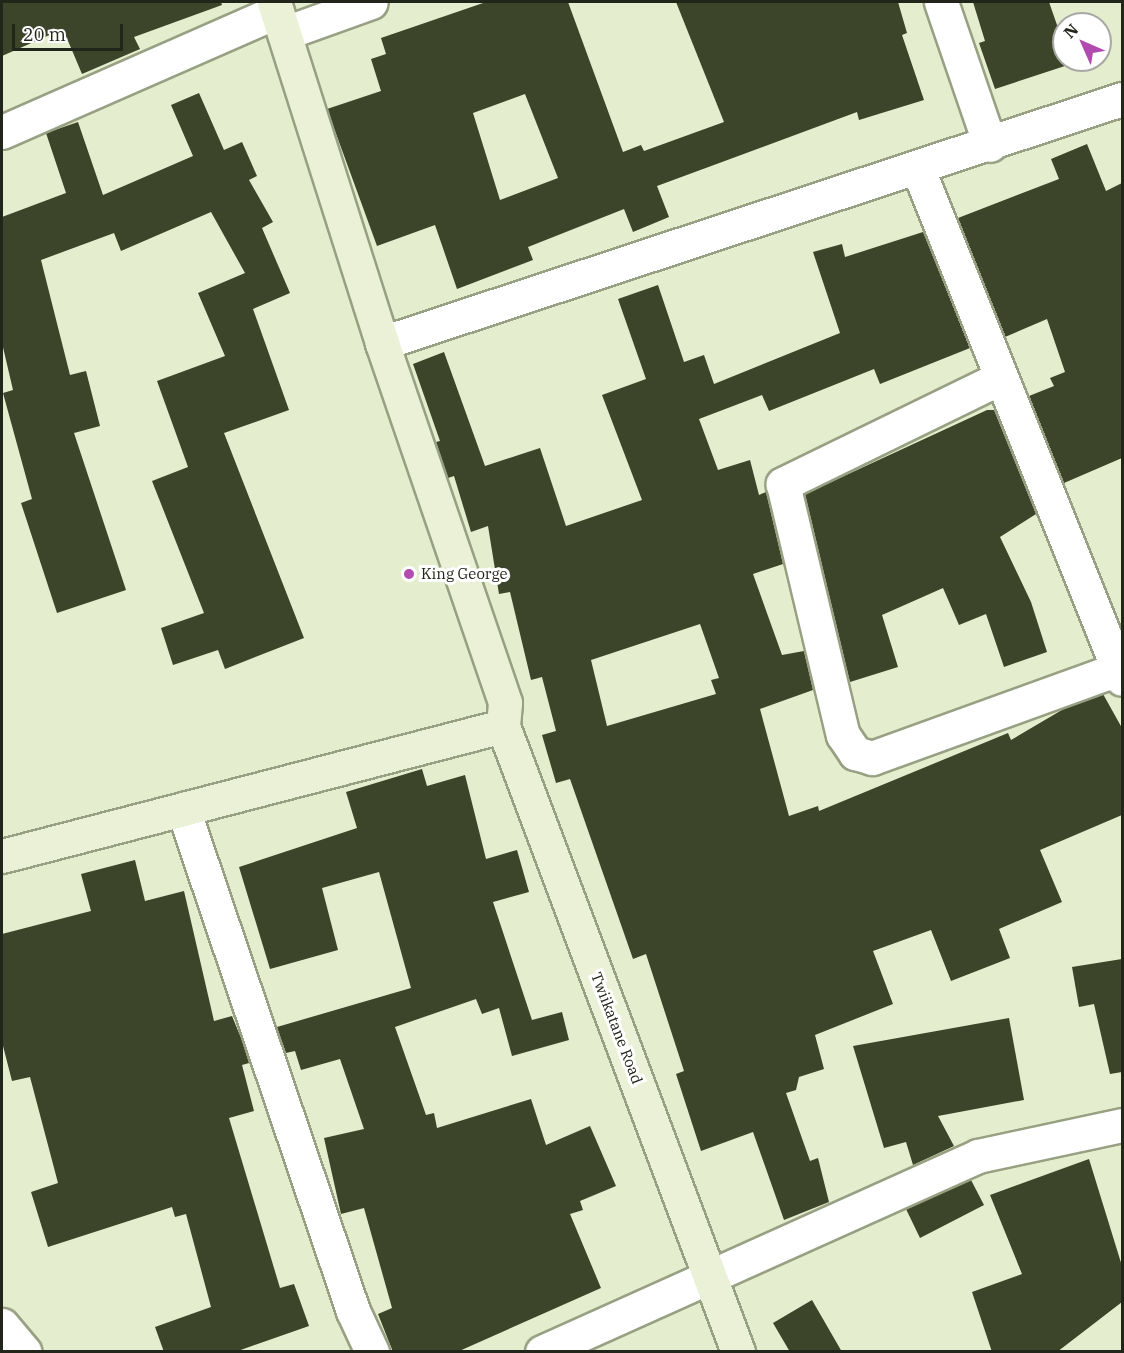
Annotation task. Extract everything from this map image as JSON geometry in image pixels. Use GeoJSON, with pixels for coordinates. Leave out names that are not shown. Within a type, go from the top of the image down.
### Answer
{"type":"FeatureCollection","features":[{"type":"Feature","properties":{"kind":"street"},"geometry":{"type":"LineString","coordinates":[[2,132],[279,15],[371,2]]}},
{"type":"Feature","properties":{"kind":"street"},"geometry":{"type":"LineString","coordinates":[[941,2],[990,145]]}},
{"type":"Feature","properties":{"kind":"street","name":"Twiikatane Road"},"geometry":{"type":"LineString","coordinates":[[279,15],[382,343],[504,714],[738,1352]]}},
{"type":"Feature","properties":{"kind":"street"},"geometry":{"type":"LineString","coordinates":[[382,343],[918,170],[1122,99]]}},
{"type":"Feature","properties":{"kind":"street"},"geometry":{"type":"LineString","coordinates":[[918,170],[1120,674],[872,758],[855,753],[843,735],[783,484],[1000,378]]}},
{"type":"Feature","properties":{"kind":"street"},"geometry":{"type":"LineString","coordinates":[[2,856],[183,809],[504,714]]}},
{"type":"Feature","properties":{"kind":"street"},"geometry":{"type":"LineString","coordinates":[[183,809],[352,1311],[372,1352]]}},
{"type":"Feature","properties":{"kind":"street"},"geometry":{"type":"LineString","coordinates":[[542,1352],[710,1273],[978,1156],[1122,1125]]}},
{"type":"Feature","properties":{"kind":"street"},"geometry":{"type":"LineString","coordinates":[[2,1325],[25,1352]]}},
{"type":"Feature","properties":{"kind":"building"},"geometry":{"type":"Polygon","coordinates":[[[2,2],[221,2],[222,5],[134,37],[140,49],[82,74],[63,29],[2,56],[2,2]]]}},
{"type":"Feature","properties":{"kind":"building"},"geometry":{"type":"Polygon","coordinates":[[[486,2],[568,2],[623,152],[641,145],[644,151],[724,122],[676,2],[898,2],[907,33],[902,35],[924,100],[859,120],[857,112],[657,186],[669,217],[633,232],[624,209],[528,247],[533,260],[457,289],[435,225],[377,246],[327,109],[381,91],[371,59],[386,54],[381,38],[486,2]],[[525,94],[473,113],[500,200],[558,178],[525,94]]]}},
{"type":"Feature","properties":{"kind":"building"},"geometry":{"type":"Polygon","coordinates":[[[973,2],[1049,2],[1052,12],[1052,70],[995,89],[979,43],[985,41],[973,2]]]}},
{"type":"Feature","properties":{"kind":"building"},"geometry":{"type":"Polygon","coordinates":[[[199,93],[224,150],[242,142],[257,176],[249,180],[273,222],[262,228],[290,293],[253,309],[289,410],[224,433],[304,638],[225,669],[218,650],[173,665],[161,628],[204,613],[152,481],[188,467],[157,381],[225,356],[198,293],[245,273],[211,212],[121,251],[114,233],[41,260],[70,375],[86,371],[100,426],[74,433],[126,590],[57,613],[21,503],[32,499],[3,393],[13,390],[2,343],[2,217],[66,193],[46,133],[78,122],[103,195],[193,156],[171,105],[199,93]]]}},
{"type":"Feature","properties":{"kind":"building"},"geometry":{"type":"Polygon","coordinates":[[[1087,144],[1106,191],[1122,183],[1122,458],[1064,483],[1029,396],[1054,386],[1050,378],[1065,372],[1047,319],[1005,337],[958,218],[1059,179],[1051,159],[1087,144]]]}},
{"type":"Feature","properties":{"kind":"building"},"geometry":{"type":"Polygon","coordinates":[[[923,232],[970,348],[880,384],[874,369],[769,411],[762,395],[699,419],[718,470],[750,460],[759,495],[766,492],[783,564],[753,574],[782,655],[804,651],[813,690],[760,709],[789,816],[818,806],[819,811],[1008,733],[1011,740],[1067,707],[1103,694],[1122,728],[1122,815],[1040,850],[1062,902],[999,929],[1010,958],[951,981],[931,930],[873,951],[893,1004],[815,1035],[824,1069],[799,1077],[796,1090],[786,1093],[810,1161],[818,1158],[829,1202],[784,1220],[753,1132],[701,1151],[676,1074],[684,1071],[646,954],[633,959],[570,779],[556,783],[542,735],[556,731],[542,677],[531,680],[510,592],[499,594],[488,526],[471,532],[454,476],[448,478],[436,442],[440,441],[413,364],[444,352],[485,466],[540,448],[566,526],[642,500],[602,395],[646,379],[618,299],[658,285],[684,362],[704,355],[714,384],[840,333],[813,252],[842,244],[845,257],[923,232]],[[700,624],[591,660],[607,726],[716,694],[711,680],[719,678],[700,624]]]}},
{"type":"Feature","properties":{"kind":"building"},"geometry":{"type":"Polygon","coordinates":[[[987,410],[994,410],[1036,514],[1000,537],[1031,602],[1047,652],[1004,667],[986,614],[959,625],[943,588],[882,615],[898,667],[850,682],[805,494],[987,410]]]}},
{"type":"Feature","properties":{"kind":"building"},"geometry":{"type":"Polygon","coordinates":[[[422,769],[427,786],[465,775],[486,859],[517,850],[529,892],[493,902],[532,1020],[562,1012],[569,1040],[512,1056],[499,1008],[482,1014],[476,999],[395,1027],[426,1115],[434,1113],[437,1128],[531,1099],[546,1145],[590,1126],[616,1186],[580,1201],[583,1210],[570,1214],[601,1288],[457,1352],[393,1352],[378,1314],[392,1308],[364,1208],[341,1214],[324,1138],[364,1129],[340,1059],[301,1070],[295,1051],[286,1053],[277,1027],[411,988],[379,872],[322,888],[338,950],[270,969],[239,867],[357,828],[346,792],[422,769]]]}},
{"type":"Feature","properties":{"kind":"building"},"geometry":{"type":"Polygon","coordinates":[[[135,860],[145,901],[184,891],[214,1021],[232,1016],[241,1038],[249,1063],[242,1065],[254,1111],[229,1118],[280,1288],[294,1284],[309,1326],[235,1352],[164,1352],[155,1327],[211,1307],[186,1214],[175,1217],[172,1207],[48,1247],[31,1192],[58,1183],[30,1077],[12,1081],[2,1042],[2,934],[91,911],[81,874],[135,860]]]}},
{"type":"Feature","properties":{"kind":"building"},"geometry":{"type":"Polygon","coordinates":[[[1122,959],[1122,1072],[1110,1074],[1094,1004],[1079,1007],[1072,967],[1122,959]]]}},
{"type":"Feature","properties":{"kind":"building"},"geometry":{"type":"Polygon","coordinates":[[[1009,1018],[1024,1100],[938,1116],[954,1146],[913,1165],[906,1142],[884,1148],[853,1046],[1009,1018]]]}},
{"type":"Feature","properties":{"kind":"building"},"geometry":{"type":"Polygon","coordinates":[[[1089,1159],[1122,1266],[1122,1302],[1057,1352],[992,1352],[972,1292],[1022,1274],[990,1195],[1089,1159]]]}},
{"type":"Feature","properties":{"kind":"building"},"geometry":{"type":"Polygon","coordinates":[[[971,1180],[984,1205],[920,1238],[906,1209],[971,1180]]]}},
{"type":"Feature","properties":{"kind":"building"},"geometry":{"type":"Polygon","coordinates":[[[812,1300],[842,1352],[790,1352],[773,1323],[812,1300]]]}},
{"type":"Feature","properties":{"kind":"place","name":"King George"},"geometry":{"type":"Point","coordinates":[409,574]}}]}
